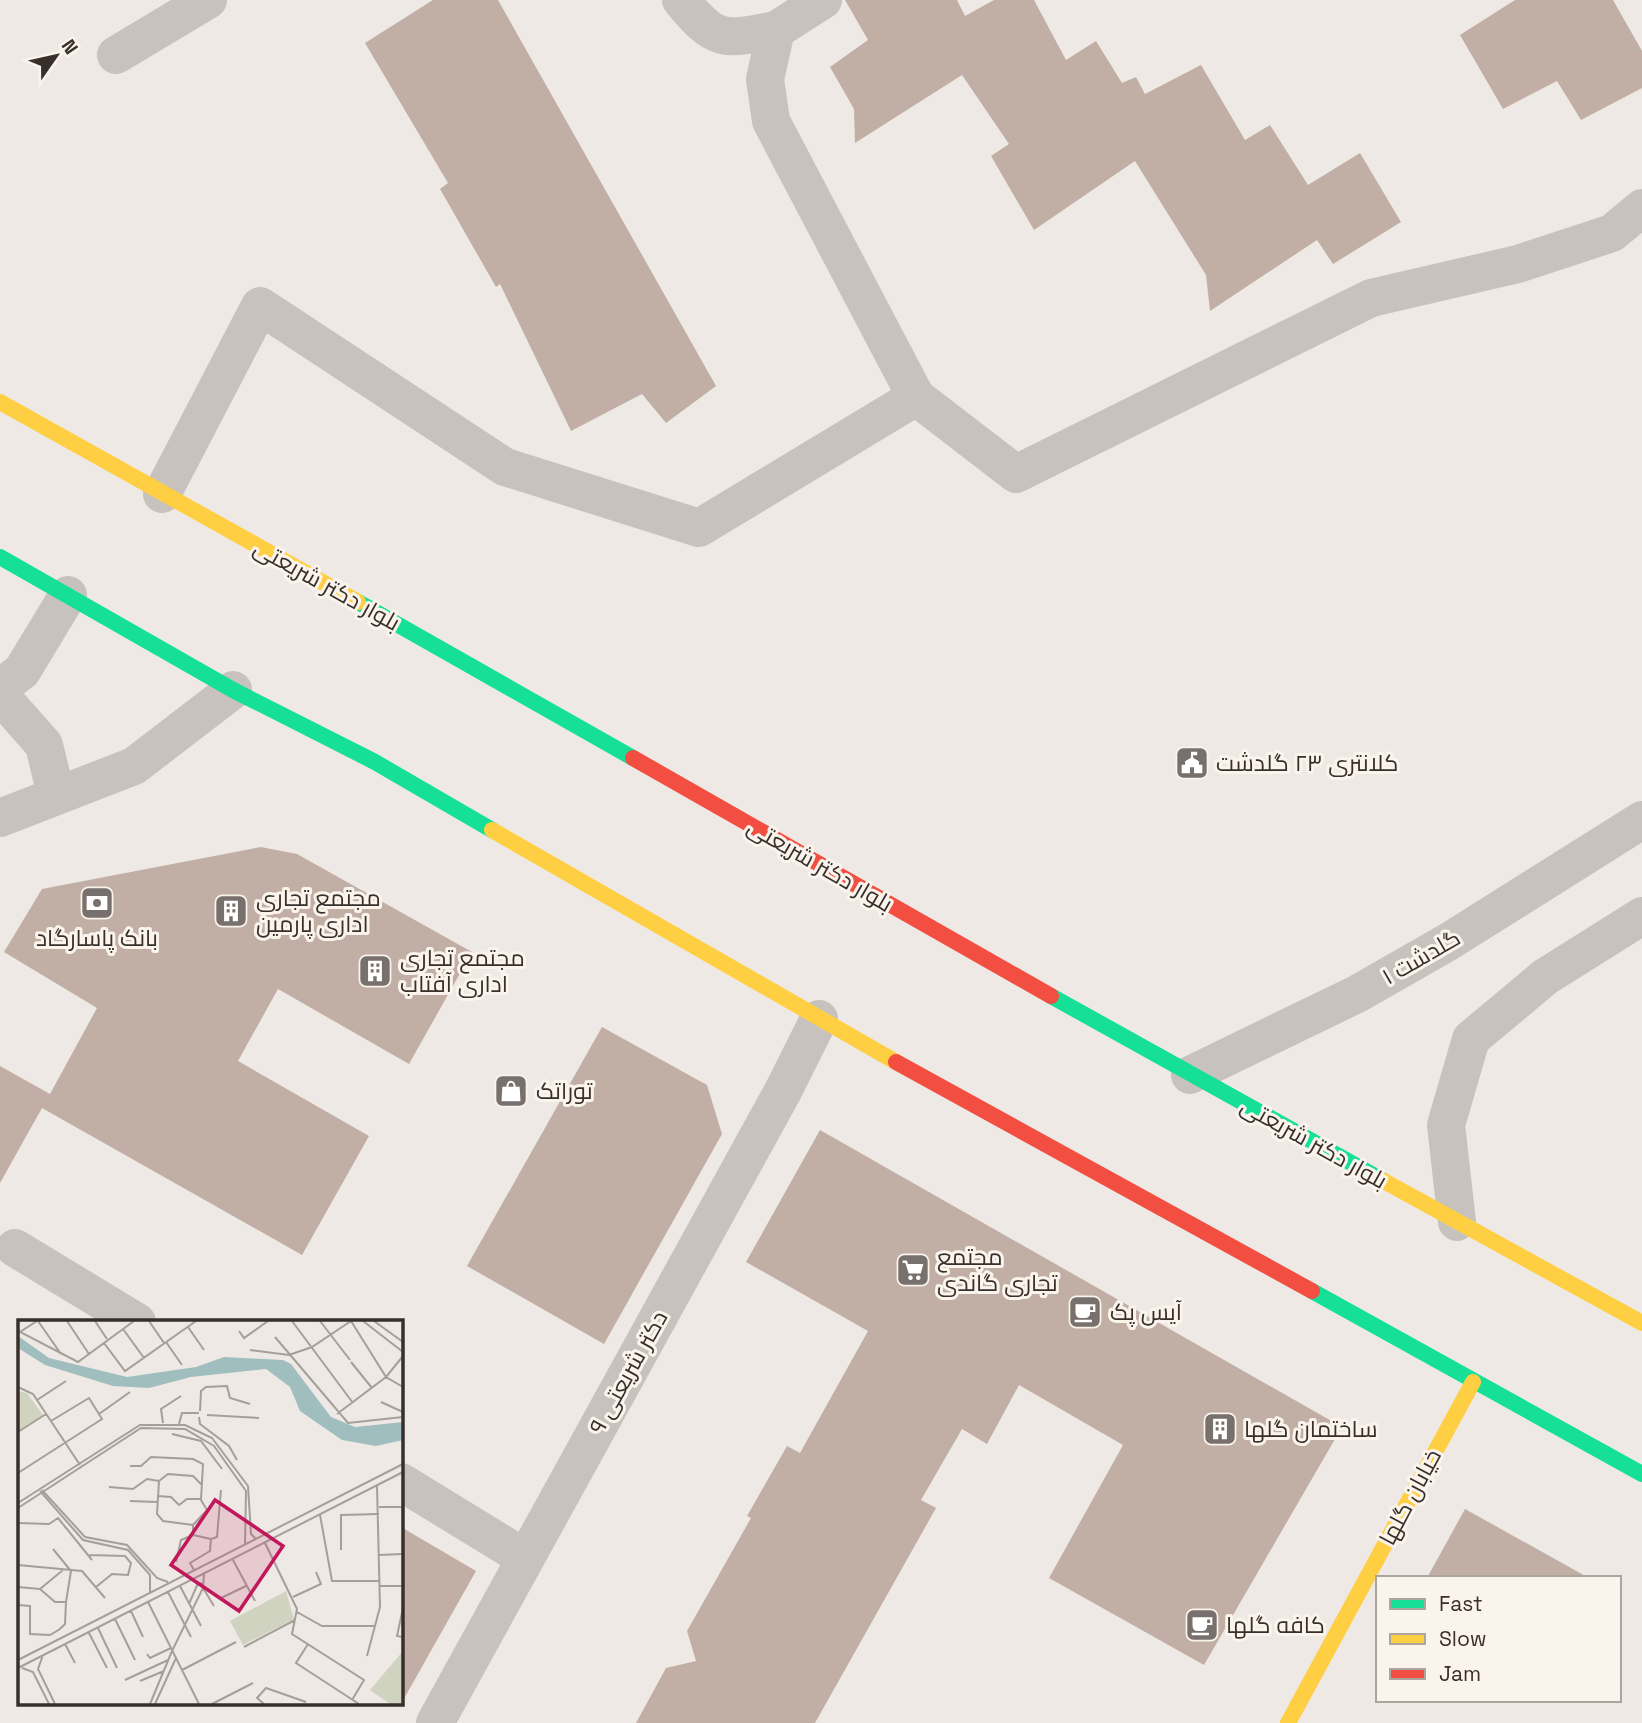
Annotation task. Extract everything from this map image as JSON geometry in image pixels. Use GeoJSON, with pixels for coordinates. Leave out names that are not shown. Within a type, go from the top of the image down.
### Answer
{"type":"FeatureCollection","features":[{"type":"Feature","properties":{"kind":"main road","name":"بلوار دکتر شریعتی"},"geometry":{"type":"LineString","coordinates":[[0,402],[383,615],[1190,1075],[1642,1322]]}},
{"type":"Feature","properties":{"kind":"main road"},"geometry":{"type":"LineString","coordinates":[[0,557],[233,690],[375,762],[819,1020],[1642,1474]]}},
{"type":"Feature","properties":{"kind":"main road","name":"خیابان گلها"},"geometry":{"type":"LineString","coordinates":[[1288,1723],[1473,1382]]}},
{"type":"Feature","properties":{"kind":"street"},"geometry":{"type":"LineString","coordinates":[[116,55],[208,0]]}},
{"type":"Feature","properties":{"kind":"street"},"geometry":{"type":"LineString","coordinates":[[681,0],[705,29],[735,38],[776,30],[823,0]]}},
{"type":"Feature","properties":{"kind":"street"},"geometry":{"type":"LineString","coordinates":[[776,30],[765,79],[771,121],[916,397],[1016,474],[1371,298],[1518,264],[1612,233],[1642,208]]}},
{"type":"Feature","properties":{"kind":"street"},"geometry":{"type":"LineString","coordinates":[[162,494],[260,306],[505,467],[699,528],[916,397]]}},
{"type":"Feature","properties":{"kind":"street"},"geometry":{"type":"LineString","coordinates":[[0,688],[22,671],[68,595]]}},
{"type":"Feature","properties":{"kind":"street"},"geometry":{"type":"LineString","coordinates":[[0,818],[134,766],[233,690]]}},
{"type":"Feature","properties":{"kind":"street"},"geometry":{"type":"LineString","coordinates":[[0,695],[44,746],[56,795]]}},
{"type":"Feature","properties":{"kind":"street","name":"گلدشت ۱"},"geometry":{"type":"LineString","coordinates":[[1190,1075],[1357,994],[1448,942],[1642,820]]}},
{"type":"Feature","properties":{"kind":"street"},"geometry":{"type":"LineString","coordinates":[[1457,1222],[1446,1125],[1471,1039],[1545,977],[1642,916]]}},
{"type":"Feature","properties":{"kind":"street","name":"دکتر شریعتی ۹"},"geometry":{"type":"LineString","coordinates":[[435,1723],[783,1091],[819,1020]]}},
{"type":"Feature","properties":{"kind":"street"},"geometry":{"type":"LineString","coordinates":[[15,1248],[134,1320]]}},
{"type":"Feature","properties":{"kind":"street"},"geometry":{"type":"LineString","coordinates":[[402,1483],[525,1558]]}},
{"type":"Feature","properties":{"kind":"building"},"geometry":{"type":"Polygon","coordinates":[[[433,0],[498,0],[716,386],[666,423],[642,394],[571,431],[500,284],[496,287],[440,189],[448,183],[365,43],[433,0]]]}},
{"type":"Feature","properties":{"kind":"building"},"geometry":{"type":"Polygon","coordinates":[[[845,0],[957,0],[965,16],[994,0],[1034,0],[1066,60],[1096,41],[1122,83],[1136,77],[1145,94],[1201,65],[1245,140],[1270,125],[1308,185],[1360,153],[1401,222],[1333,264],[1317,240],[1210,311],[1206,275],[1135,161],[1034,230],[991,156],[1009,144],[962,75],[855,143],[854,109],[830,67],[868,40],[845,0]]]}},
{"type":"Feature","properties":{"kind":"building"},"geometry":{"type":"Polygon","coordinates":[[[1515,0],[1613,0],[1642,51],[1642,88],[1581,120],[1557,81],[1503,109],[1460,35],[1515,0]]]}},
{"type":"Feature","properties":{"kind":"building"},"geometry":{"type":"Polygon","coordinates":[[[261,847],[297,854],[472,952],[409,1064],[278,989],[238,1061],[369,1136],[302,1255],[42,1108],[0,1183],[0,1066],[50,1094],[97,1008],[4,952],[42,889],[261,847]]]}},
{"type":"Feature","properties":{"kind":"building"},"geometry":{"type":"Polygon","coordinates":[[[602,1027],[707,1085],[722,1134],[604,1344],[467,1266],[602,1027]]]}},
{"type":"Feature","properties":{"kind":"building"},"geometry":{"type":"Polygon","coordinates":[[[820,1130],[1342,1427],[1204,1665],[1049,1578],[1123,1445],[1019,1385],[987,1444],[962,1429],[921,1500],[936,1508],[815,1723],[636,1723],[666,1668],[696,1661],[687,1631],[751,1518],[747,1516],[787,1446],[800,1453],[868,1331],[746,1262],[820,1130]]]}},
{"type":"Feature","properties":{"kind":"building"},"geometry":{"type":"Polygon","coordinates":[[[1465,1509],[1585,1576],[1428,1576],[1465,1509]]]}},
{"type":"Feature","properties":{"kind":"building"},"geometry":{"type":"Polygon","coordinates":[[[402,1528],[476,1571],[402,1702],[402,1528]]]}},
{"type":"Feature","properties":{"kind":"traffic: fast"},"geometry":{"type":"LineString","coordinates":[[0,557],[233,690],[375,762],[492,830]]}},
{"type":"Feature","properties":{"kind":"traffic: fast"},"geometry":{"type":"LineString","coordinates":[[358,602],[633,758]]}},
{"type":"Feature","properties":{"kind":"traffic: fast"},"geometry":{"type":"LineString","coordinates":[[1051,996],[1382,1180]]}},
{"type":"Feature","properties":{"kind":"traffic: fast"},"geometry":{"type":"LineString","coordinates":[[1312,1291],[1642,1474]]}},
{"type":"Feature","properties":{"kind":"traffic: slow"},"geometry":{"type":"LineString","coordinates":[[0,402],[358,602]]}},
{"type":"Feature","properties":{"kind":"traffic: slow"},"geometry":{"type":"LineString","coordinates":[[492,830],[896,1062]]}},
{"type":"Feature","properties":{"kind":"traffic: slow"},"geometry":{"type":"LineString","coordinates":[[1382,1180],[1642,1323]]}},
{"type":"Feature","properties":{"kind":"traffic: slow"},"geometry":{"type":"LineString","coordinates":[[1288,1723],[1473,1382]]}},
{"type":"Feature","properties":{"kind":"traffic: jam"},"geometry":{"type":"LineString","coordinates":[[633,758],[1051,996]]}},
{"type":"Feature","properties":{"kind":"traffic: jam"},"geometry":{"type":"LineString","coordinates":[[896,1062],[1312,1291]]}},
{"type":"Feature","properties":{"kind":"place","name":"کلانتری ۲۳ گلدشت"},"geometry":{"type":"Point","coordinates":[1192,763]}},
{"type":"Feature","properties":{"kind":"place","name":"بانک پاسارگاد"},"geometry":{"type":"Point","coordinates":[97,903]}},
{"type":"Feature","properties":{"kind":"place","name":"مجتمع تجاری اداری پارمین"},"geometry":{"type":"Point","coordinates":[231,911]}},
{"type":"Feature","properties":{"kind":"place","name":"مجتمع تجاری اداری آفتاب"},"geometry":{"type":"Point","coordinates":[375,971]}},
{"type":"Feature","properties":{"kind":"place","name":"توراتک"},"geometry":{"type":"Point","coordinates":[511,1091]}},
{"type":"Feature","properties":{"kind":"place","name":"مجتمع تجاری گاندی"},"geometry":{"type":"Point","coordinates":[913,1270]}},
{"type":"Feature","properties":{"kind":"place","name":"آیس پک"},"geometry":{"type":"Point","coordinates":[1085,1312]}},
{"type":"Feature","properties":{"kind":"place","name":"ساختمان گلها"},"geometry":{"type":"Point","coordinates":[1220,1429]}},
{"type":"Feature","properties":{"kind":"place","name":"کافه گلها"},"geometry":{"type":"Point","coordinates":[1202,1625]}}]}
